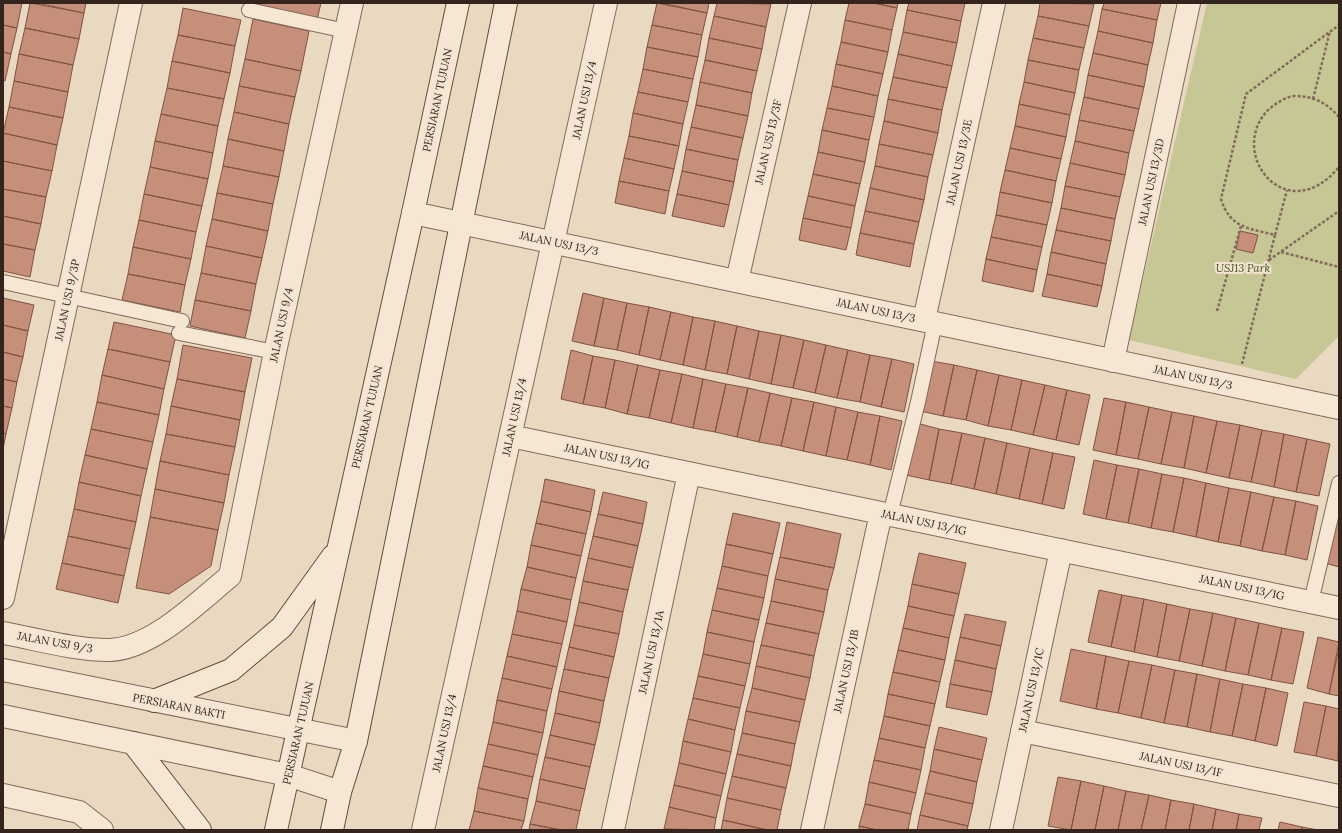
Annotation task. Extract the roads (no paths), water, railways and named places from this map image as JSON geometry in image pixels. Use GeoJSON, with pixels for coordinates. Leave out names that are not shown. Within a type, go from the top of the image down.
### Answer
{"type":"FeatureCollection","features":[{"type":"Feature","properties":{"kind":"street","name":"JALAN USJ 9/3P"},"geometry":{"type":"LineString","coordinates":[[3,598],[131,3]]}},
{"type":"Feature","properties":{"kind":"street","name":"JALAN USJ 9/4"},"geometry":{"type":"LineString","coordinates":[[172,623],[230,576],[275,352],[352,3]]}},
{"type":"Feature","properties":{"kind":"street","name":"PERSIARAN TUJUAN"},"geometry":{"type":"LineString","coordinates":[[276,830],[458,3]]}},
{"type":"Feature","properties":{"kind":"street"},"geometry":{"type":"LineString","coordinates":[[332,830],[340,792],[356,741],[506,3]]}},
{"type":"Feature","properties":{"kind":"street","name":"JALAN USJ 13/4"},"geometry":{"type":"LineString","coordinates":[[423,830],[606,3]]}},
{"type":"Feature","properties":{"kind":"street","name":"JALAN USJ 13/3F"},"geometry":{"type":"LineString","coordinates":[[737,281],[800,3]]}},
{"type":"Feature","properties":{"kind":"street","name":"JALAN USJ 13/3E"},"geometry":{"type":"LineString","coordinates":[[930,322],[994,3]]}},
{"type":"Feature","properties":{"kind":"street","name":"JALAN USJ 13/3D"},"geometry":{"type":"LineString","coordinates":[[1113,361],[1189,3]]}},
{"type":"Feature","properties":{"kind":"street","name":"JALAN USJ 13/3"},"geometry":{"type":"LineString","coordinates":[[413,213],[1339,408]]}},
{"type":"Feature","properties":{"kind":"street","name":"JALAN USJ 13/1G"},"geometry":{"type":"LineString","coordinates":[[510,436],[1339,608]]}},
{"type":"Feature","properties":{"kind":"street","name":"JALAN USJ 13/1A"},"geometry":{"type":"LineString","coordinates":[[613,830],[689,473]]}},
{"type":"Feature","properties":{"kind":"street","name":"JALAN USJ 13/1B"},"geometry":{"type":"LineString","coordinates":[[812,830],[886,514]]}},
{"type":"Feature","properties":{"kind":"street"},"geometry":{"type":"LineString","coordinates":[[154,701],[231,670],[282,627],[337,550]]}},
{"type":"Feature","properties":{"kind":"street","name":"JALAN USJ 13/1C"},"geometry":{"type":"LineString","coordinates":[[1001,830],[1061,550]]}},
{"type":"Feature","properties":{"kind":"street","name":"JALAN USJ 9/3"},"geometry":{"type":"LineString","coordinates":[[3,632],[88,649],[110,650],[129,646],[148,638],[172,623]]}},
{"type":"Feature","properties":{"kind":"street","name":"PERSIARAN BAKTI"},"geometry":{"type":"LineString","coordinates":[[3,670],[356,741]]}},
{"type":"Feature","properties":{"kind":"street"},"geometry":{"type":"LineString","coordinates":[[3,716],[288,775],[340,792]]}},
{"type":"Feature","properties":{"kind":"street","name":"JALAN USJ 13/1F"},"geometry":{"type":"LineString","coordinates":[[1022,731],[1339,796]]}},
{"type":"Feature","properties":{"kind":"street"},"geometry":{"type":"LineString","coordinates":[[132,743],[200,830]]}},
{"type":"Feature","properties":{"kind":"street"},"geometry":{"type":"LineString","coordinates":[[3,795],[79,812],[102,830]]}},
{"type":"Feature","properties":{"kind":"lane"},"geometry":{"type":"LineString","coordinates":[[249,10],[346,31]]}},
{"type":"Feature","properties":{"kind":"lane"},"geometry":{"type":"LineString","coordinates":[[3,282],[68,296],[275,352]]}},
{"type":"Feature","properties":{"kind":"lane"},"geometry":{"type":"LineString","coordinates":[[886,514],[918,402],[930,322]]}},
{"type":"Feature","properties":{"kind":"lane"},"geometry":{"type":"LineString","coordinates":[[1311,602],[1339,483]]}},
{"type":"Feature","properties":{"kind":"park label","name":"USJ13 Park"},"geometry":{"type":"Point","coordinates":[1243,268]}}]}
